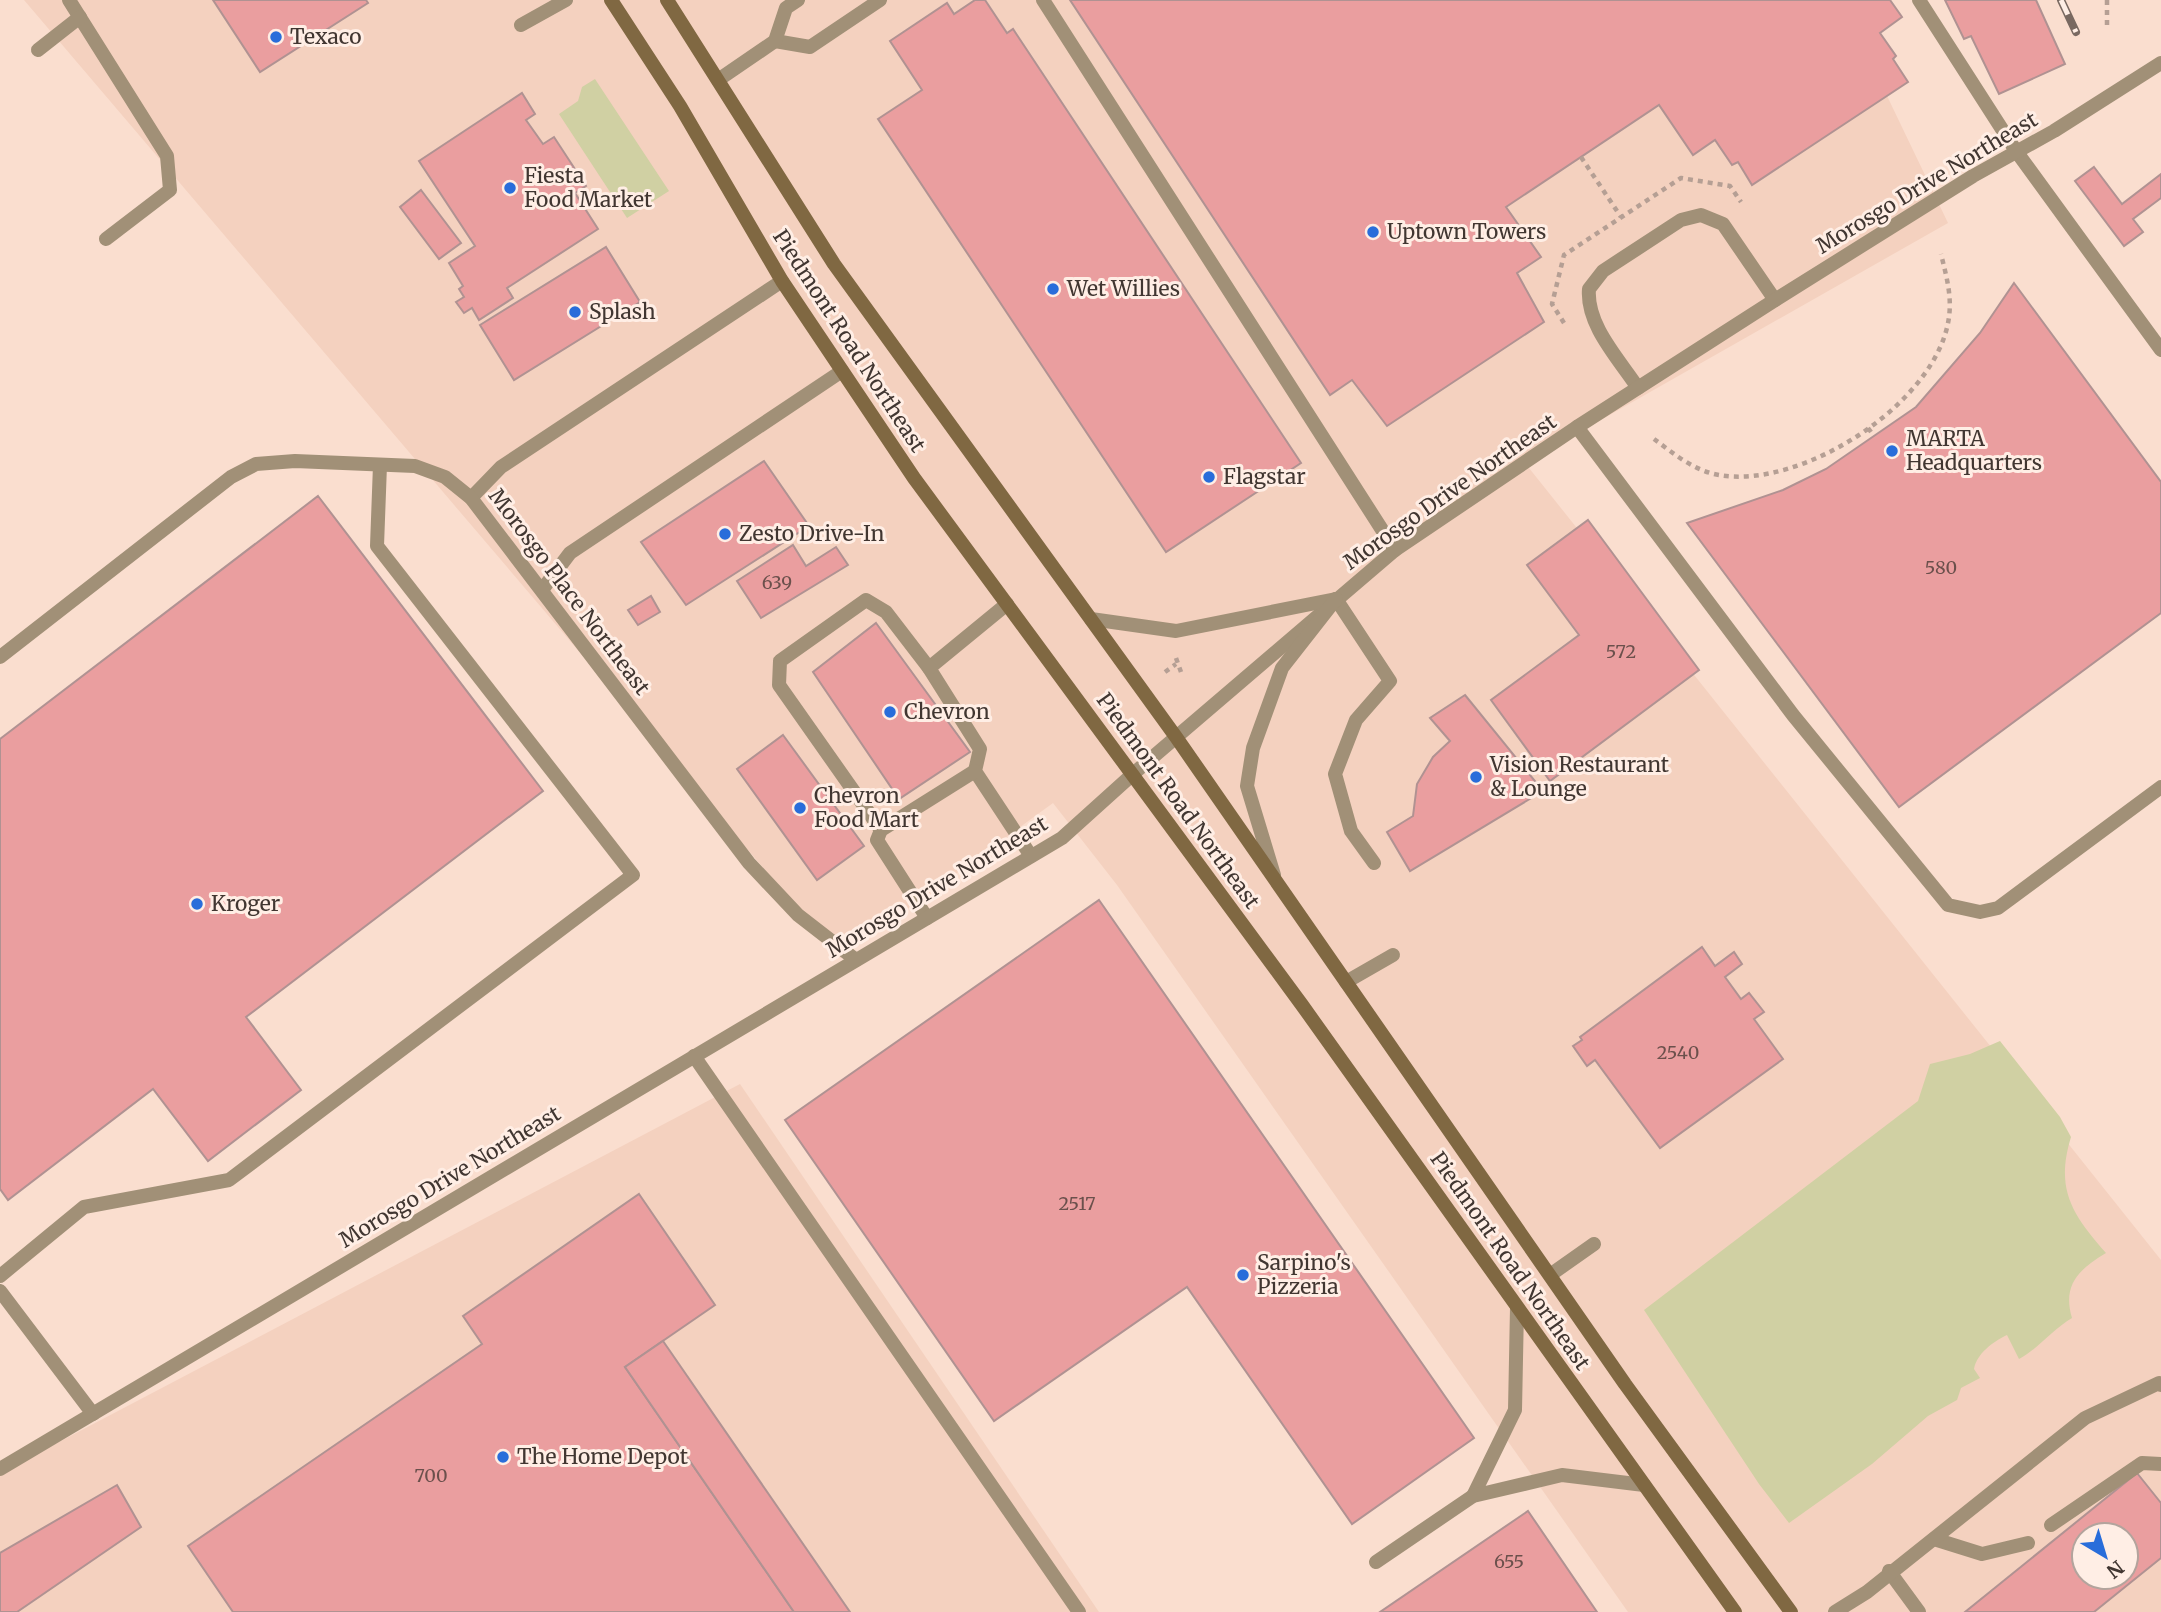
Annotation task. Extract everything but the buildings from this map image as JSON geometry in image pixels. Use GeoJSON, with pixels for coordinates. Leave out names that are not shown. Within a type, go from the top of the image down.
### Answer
{"type":"FeatureCollection","features":[{"type":"Feature","properties":{"kind":"main road","name":"Piedmont Road Northeast"},"geometry":{"type":"LineString","coordinates":[[611,0],[680,106],[782,281],[914,478],[1133,774],[1735,1612]]}},
{"type":"Feature","properties":{"kind":"main road","name":"Piedmont Road Northeast"},"geometry":{"type":"LineString","coordinates":[[667,0],[834,264],[1176,737],[1625,1384],[1791,1612]]}},
{"type":"Feature","properties":{"kind":"street"},"geometry":{"type":"LineString","coordinates":[[69,0],[167,156],[170,190],[106,239]]}},
{"type":"Feature","properties":{"kind":"street"},"geometry":{"type":"LineString","coordinates":[[522,25],[566,0]]}},
{"type":"Feature","properties":{"kind":"street"},"geometry":{"type":"LineString","coordinates":[[718,80],[775,41],[786,8],[798,0]]}},
{"type":"Feature","properties":{"kind":"street"},"geometry":{"type":"LineString","coordinates":[[775,41],[810,47],[880,0]]}},
{"type":"Feature","properties":{"kind":"street"},"geometry":{"type":"LineString","coordinates":[[1043,0],[1395,550]]}},
{"type":"Feature","properties":{"kind":"street"},"geometry":{"type":"LineString","coordinates":[[1919,0],[2016,151],[2161,350]]}},
{"type":"Feature","properties":{"kind":"street"},"geometry":{"type":"LineString","coordinates":[[38,50],[80,17]]}},
{"type":"Feature","properties":{"kind":"street","name":"Morosgo Drive Northeast"},"geometry":{"type":"LineString","coordinates":[[0,1469],[1062,838],[1395,550],[1577,427],[1775,300],[2161,63]]}},
{"type":"Feature","properties":{"kind":"street"},"geometry":{"type":"LineString","coordinates":[[1639,388],[1596,324],[1590,312],[1589,289],[1603,271],[1681,220],[1701,215],[1723,224],[1775,300]]}},
{"type":"Feature","properties":{"kind":"street"},"geometry":{"type":"LineString","coordinates":[[471,498],[501,467],[782,281]]}},
{"type":"Feature","properties":{"kind":"street"},"geometry":{"type":"LineString","coordinates":[[541,590],[570,554],[842,371]]}},
{"type":"Feature","properties":{"kind":"street"},"geometry":{"type":"LineString","coordinates":[[1577,427],[1793,715],[1948,905],[1980,912],[1998,908],[2161,787]]}},
{"type":"Feature","properties":{"kind":"street","name":"Morosgo Place Northeast"},"geometry":{"type":"LineString","coordinates":[[0,657],[231,477],[256,464],[295,461],[415,466],[445,477],[471,498],[749,863],[798,915],[856,960]]}},
{"type":"Feature","properties":{"kind":"street"},"geometry":{"type":"LineString","coordinates":[[0,1276],[84,1207],[229,1180],[633,875],[377,546],[380,465]]}},
{"type":"Feature","properties":{"kind":"street"},"geometry":{"type":"LineString","coordinates":[[1091,619],[1176,631],[1336,599]]}},
{"type":"Feature","properties":{"kind":"street"},"geometry":{"type":"LineString","coordinates":[[1336,599],[1390,681],[1356,720],[1335,774],[1351,831],[1374,863]]}},
{"type":"Feature","properties":{"kind":"street"},"geometry":{"type":"LineString","coordinates":[[1275,880],[1247,786],[1253,748],[1282,668],[1336,599]]}},
{"type":"Feature","properties":{"kind":"street"},"geometry":{"type":"LineString","coordinates":[[881,830],[779,685],[780,661],[866,600],[886,612],[929,668],[980,749],[975,771],[881,830],[877,840],[928,918]]}},
{"type":"Feature","properties":{"kind":"street"},"geometry":{"type":"LineString","coordinates":[[929,668],[1007,604]]}},
{"type":"Feature","properties":{"kind":"street"},"geometry":{"type":"LineString","coordinates":[[975,771],[1031,856]]}},
{"type":"Feature","properties":{"kind":"street"},"geometry":{"type":"LineString","coordinates":[[1346,982],[1393,956]]}},
{"type":"Feature","properties":{"kind":"street"},"geometry":{"type":"LineString","coordinates":[[694,1056],[1079,1612]]}},
{"type":"Feature","properties":{"kind":"street"},"geometry":{"type":"LineString","coordinates":[[1550,1275],[1594,1244]]}},
{"type":"Feature","properties":{"kind":"street"},"geometry":{"type":"LineString","coordinates":[[0,1291],[93,1414]]}},
{"type":"Feature","properties":{"kind":"street"},"geometry":{"type":"LineString","coordinates":[[1473,1496],[1515,1410],[1517,1308]]}},
{"type":"Feature","properties":{"kind":"street"},"geometry":{"type":"LineString","coordinates":[[1835,1612],[1867,1592],[2085,1418],[2122,1398],[2159,1382],[2161,1385]]}},
{"type":"Feature","properties":{"kind":"street"},"geometry":{"type":"LineString","coordinates":[[2051,1525],[2142,1463],[2161,1464]]}},
{"type":"Feature","properties":{"kind":"street"},"geometry":{"type":"LineString","coordinates":[[1376,1562],[1473,1496],[1562,1475],[1644,1485]]}},
{"type":"Feature","properties":{"kind":"street"},"geometry":{"type":"LineString","coordinates":[[1934,1539],[1982,1554],[2028,1543]]}},
{"type":"Feature","properties":{"kind":"street"},"geometry":{"type":"LineString","coordinates":[[1889,1572],[1919,1612]]}},
{"type":"Feature","properties":{"kind":"path"},"geometry":{"type":"LineString","coordinates":[[2107,0],[2107,28]]}},
{"type":"Feature","properties":{"kind":"path"},"geometry":{"type":"LineString","coordinates":[[1581,157],[1621,217]]}},
{"type":"Feature","properties":{"kind":"path"},"geometry":{"type":"LineString","coordinates":[[1654,439],[1686,462],[1717,475],[1749,477],[1789,470],[1827,453],[1868,428],[1907,396],[1936,358],[1949,318],[1949,286],[1941,254]]}},
{"type":"Feature","properties":{"kind":"path"},"geometry":{"type":"LineString","coordinates":[[1868,428],[1874,436]]}},
{"type":"Feature","properties":{"kind":"path"},"geometry":{"type":"LineString","coordinates":[[1165,672],[1176,664],[1181,672]]}},
{"type":"Feature","properties":{"kind":"shaded area"},"geometry":{"type":"Polygon","coordinates":[[[24,0],[1841,0],[1948,223],[1525,463],[2161,1260],[2161,1612],[1628,1612],[1117,885],[1053,803],[840,958],[24,0]]]}},
{"type":"Feature","properties":{"kind":"shaded area"},"geometry":{"type":"Polygon","coordinates":[[[740,1084],[1099,1612],[0,1612],[0,1473],[740,1084]]]}},
{"type":"Feature","properties":{"kind":"green space"},"geometry":{"type":"Polygon","coordinates":[[[595,79],[669,191],[627,218],[559,114],[578,101],[582,87],[595,79]]]}},
{"type":"Feature","properties":{"kind":"green space"},"geometry":{"type":"Polygon","coordinates":[[[2000,1041],[2060,1117],[2071,1137],[2065,1172],[2070,1200],[2084,1226],[2106,1253],[2088,1265],[2075,1279],[2069,1296],[2072,1318],[2019,1359],[2007,1335],[1991,1345],[1982,1353],[1974,1369],[1980,1378],[1961,1388],[1957,1400],[1928,1416],[1872,1464],[1789,1523],[1759,1484],[1644,1310],[1918,1101],[1930,1064],[1970,1054],[2000,1041]]]}},
{"type":"Feature","properties":{"kind":"railway"},"geometry":{"type":"LineString","coordinates":[[2061,0],[2076,32]]}},
{"type":"Feature","properties":{"kind":"place","name":"Texaco"},"geometry":{"type":"Point","coordinates":[276,37]}},
{"type":"Feature","properties":{"kind":"place","name":"Fiesta Food Market"},"geometry":{"type":"Point","coordinates":[510,188]}},
{"type":"Feature","properties":{"kind":"place","name":"Uptown Towers"},"geometry":{"type":"Point","coordinates":[1373,232]}},
{"type":"Feature","properties":{"kind":"place","name":"Wet Willies"},"geometry":{"type":"Point","coordinates":[1053,289]}},
{"type":"Feature","properties":{"kind":"place","name":"Splash"},"geometry":{"type":"Point","coordinates":[575,312]}},
{"type":"Feature","properties":{"kind":"place","name":"MARTA Headquarters"},"geometry":{"type":"Point","coordinates":[1892,451]}},
{"type":"Feature","properties":{"kind":"place","name":"Flagstar"},"geometry":{"type":"Point","coordinates":[1209,477]}},
{"type":"Feature","properties":{"kind":"place","name":"Zesto Drive-In"},"geometry":{"type":"Point","coordinates":[725,534]}},
{"type":"Feature","properties":{"kind":"place","name":"Chevron"},"geometry":{"type":"Point","coordinates":[890,712]}},
{"type":"Feature","properties":{"kind":"place","name":"Vision Restaurant & Lounge"},"geometry":{"type":"Point","coordinates":[1476,777]}},
{"type":"Feature","properties":{"kind":"place","name":"Chevron Food Mart"},"geometry":{"type":"Point","coordinates":[800,808]}},
{"type":"Feature","properties":{"kind":"place","name":"Kroger"},"geometry":{"type":"Point","coordinates":[197,904]}},
{"type":"Feature","properties":{"kind":"place","name":"Sarpino's Pizzeria"},"geometry":{"type":"Point","coordinates":[1243,1275]}},
{"type":"Feature","properties":{"kind":"place","name":"The Home Depot"},"geometry":{"type":"Point","coordinates":[503,1457]}}]}
